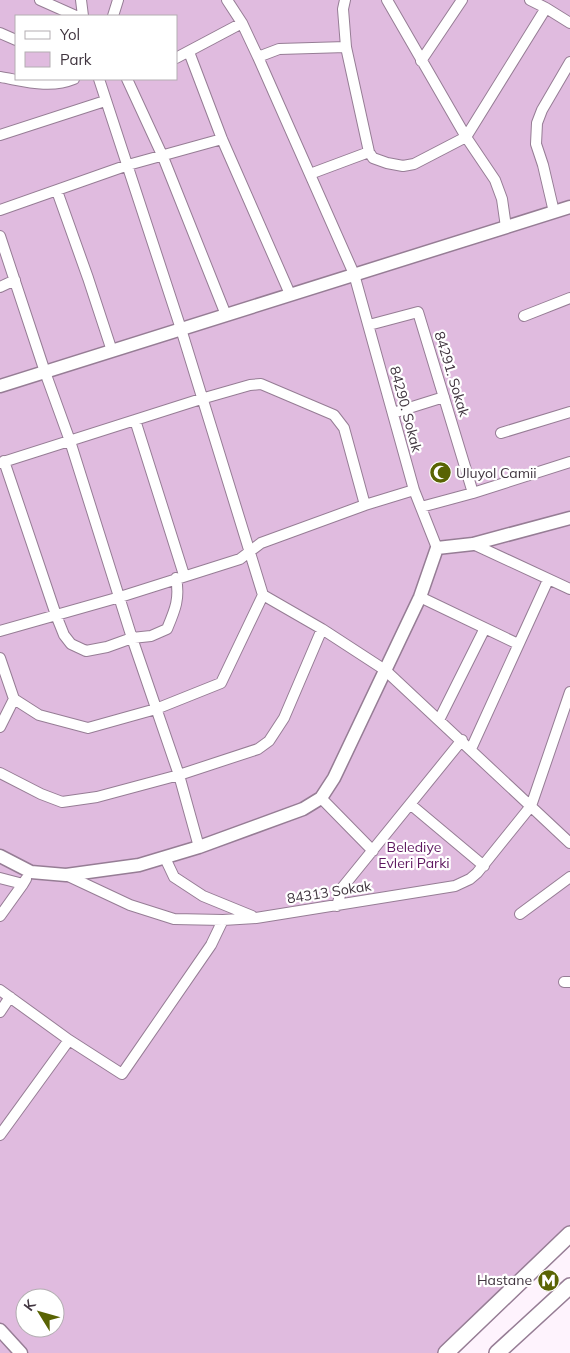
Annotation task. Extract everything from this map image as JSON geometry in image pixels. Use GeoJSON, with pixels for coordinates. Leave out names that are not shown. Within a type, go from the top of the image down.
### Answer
{"type":"FeatureCollection","features":[{"type":"Feature","properties":{"kind":"main road"},"geometry":{"type":"LineString","coordinates":[[446,1353],[570,1234]]}},
{"type":"Feature","properties":{"kind":"main road"},"geometry":{"type":"LineString","coordinates":[[497,1353],[570,1286]]}},
{"type":"Feature","properties":{"kind":"street"},"geometry":{"type":"LineString","coordinates":[[40,0],[74,15]]}},
{"type":"Feature","properties":{"kind":"street"},"geometry":{"type":"LineString","coordinates":[[81,0],[83,15]]}},
{"type":"Feature","properties":{"kind":"street"},"geometry":{"type":"LineString","coordinates":[[114,15],[118,0]]}},
{"type":"Feature","properties":{"kind":"street","name":"84290. Sokak"},"geometry":{"type":"LineString","coordinates":[[227,0],[242,23],[258,57],[354,274],[414,490],[437,548]]}},
{"type":"Feature","properties":{"kind":"street"},"geometry":{"type":"LineString","coordinates":[[345,0],[343,9],[346,47],[369,152],[379,161],[404,166],[414,164],[466,138],[546,8]]}},
{"type":"Feature","properties":{"kind":"street"},"geometry":{"type":"LineString","coordinates":[[387,0],[466,138],[495,180],[502,199],[506,227]]}},
{"type":"Feature","properties":{"kind":"street"},"geometry":{"type":"LineString","coordinates":[[421,61],[462,0]]}},
{"type":"Feature","properties":{"kind":"street"},"geometry":{"type":"LineString","coordinates":[[530,0],[570,23]]}},
{"type":"Feature","properties":{"kind":"street"},"geometry":{"type":"LineString","coordinates":[[178,57],[242,23]]}},
{"type":"Feature","properties":{"kind":"street"},"geometry":{"type":"LineString","coordinates":[[0,33],[15,40]]}},
{"type":"Feature","properties":{"kind":"street"},"geometry":{"type":"LineString","coordinates":[[258,57],[279,49],[346,47]]}},
{"type":"Feature","properties":{"kind":"street"},"geometry":{"type":"LineString","coordinates":[[189,52],[222,139],[290,294]]}},
{"type":"Feature","properties":{"kind":"street"},"geometry":{"type":"LineString","coordinates":[[554,212],[536,144],[536,123],[570,62]]}},
{"type":"Feature","properties":{"kind":"street"},"geometry":{"type":"LineString","coordinates":[[0,77],[15,80]]}},
{"type":"Feature","properties":{"kind":"street"},"geometry":{"type":"LineString","coordinates":[[17,80],[39,84],[63,84],[72,80]]}},
{"type":"Feature","properties":{"kind":"street"},"geometry":{"type":"LineString","coordinates":[[99,80],[181,329],[201,399],[263,595],[322,629],[385,670],[570,842]]}},
{"type":"Feature","properties":{"kind":"street"},"geometry":{"type":"LineString","coordinates":[[129,80],[163,157],[226,315]]}},
{"type":"Feature","properties":{"kind":"street"},"geometry":{"type":"LineString","coordinates":[[0,135],[105,101]]}},
{"type":"Feature","properties":{"kind":"street"},"geometry":{"type":"LineString","coordinates":[[0,210],[128,166],[222,139]]}},
{"type":"Feature","properties":{"kind":"street"},"geometry":{"type":"LineString","coordinates":[[310,174],[369,152]]}},
{"type":"Feature","properties":{"kind":"street"},"geometry":{"type":"LineString","coordinates":[[57,191],[112,352]]}},
{"type":"Feature","properties":{"kind":"street"},"geometry":{"type":"LineString","coordinates":[[0,386],[570,207]]}},
{"type":"Feature","properties":{"kind":"street"},"geometry":{"type":"LineString","coordinates":[[0,236],[70,441],[132,638],[178,775],[199,847]]}},
{"type":"Feature","properties":{"kind":"street"},"geometry":{"type":"LineString","coordinates":[[0,287],[15,280]]}},
{"type":"Feature","properties":{"kind":"street"},"geometry":{"type":"LineString","coordinates":[[524,316],[570,298]]}},
{"type":"Feature","properties":{"kind":"street","name":"84291. Sokak"},"geometry":{"type":"LineString","coordinates":[[369,325],[418,312],[473,493]]}},
{"type":"Feature","properties":{"kind":"street"},"geometry":{"type":"LineString","coordinates":[[135,420],[180,577],[176,606],[167,629],[152,636],[132,638],[107,647],[86,651],[71,644],[64,635],[2,462],[201,399],[262,384],[334,415],[344,428],[366,505]]}},
{"type":"Feature","properties":{"kind":"street"},"geometry":{"type":"LineString","coordinates":[[393,413],[444,397]]}},
{"type":"Feature","properties":{"kind":"street"},"geometry":{"type":"LineString","coordinates":[[501,433],[570,412]]}},
{"type":"Feature","properties":{"kind":"street"},"geometry":{"type":"LineString","coordinates":[[421,507],[473,493],[570,462]]}},
{"type":"Feature","properties":{"kind":"street"},"geometry":{"type":"LineString","coordinates":[[0,631],[120,597],[240,559],[261,543],[366,505],[414,490]]}},
{"type":"Feature","properties":{"kind":"street"},"geometry":{"type":"LineString","coordinates":[[0,856],[30,872],[66,875],[139,865],[199,847],[303,809],[321,798],[334,778],[420,597],[437,548],[473,544],[570,518]]}},
{"type":"Feature","properties":{"kind":"street"},"geometry":{"type":"LineString","coordinates":[[473,544],[570,589]]}},
{"type":"Feature","properties":{"kind":"street"},"geometry":{"type":"LineString","coordinates":[[471,749],[548,580]]}},
{"type":"Feature","properties":{"kind":"street"},"geometry":{"type":"LineString","coordinates":[[0,658],[14,699],[39,715],[88,728],[156,708],[221,683],[263,595]]}},
{"type":"Feature","properties":{"kind":"street"},"geometry":{"type":"LineString","coordinates":[[420,597],[518,644]]}},
{"type":"Feature","properties":{"kind":"street"},"geometry":{"type":"LineString","coordinates":[[439,720],[485,628]]}},
{"type":"Feature","properties":{"kind":"street"},"geometry":{"type":"LineString","coordinates":[[0,773],[41,794],[62,802],[97,797],[178,775],[258,749],[269,741],[284,718],[322,629]]}},
{"type":"Feature","properties":{"kind":"street","name":"84313 Sokak"},"geometry":{"type":"LineString","coordinates":[[66,875],[130,905],[174,919],[223,920],[256,918],[455,886],[470,879],[484,866],[531,806],[570,692]]}},
{"type":"Feature","properties":{"kind":"street"},"geometry":{"type":"LineString","coordinates":[[0,727],[14,699]]}},
{"type":"Feature","properties":{"kind":"street"},"geometry":{"type":"LineString","coordinates":[[337,906],[342,888],[462,740]]}},
{"type":"Feature","properties":{"kind":"street"},"geometry":{"type":"LineString","coordinates":[[321,798],[373,851]]}},
{"type":"Feature","properties":{"kind":"street"},"geometry":{"type":"LineString","coordinates":[[410,804],[484,866]]}},
{"type":"Feature","properties":{"kind":"street"},"geometry":{"type":"LineString","coordinates":[[164,858],[174,877],[203,896],[256,918]]}},
{"type":"Feature","properties":{"kind":"street"},"geometry":{"type":"LineString","coordinates":[[0,916],[30,872]]}},
{"type":"Feature","properties":{"kind":"street"},"geometry":{"type":"LineString","coordinates":[[520,914],[570,877]]}},
{"type":"Feature","properties":{"kind":"street"},"geometry":{"type":"LineString","coordinates":[[0,878],[23,884]]}},
{"type":"Feature","properties":{"kind":"street"},"geometry":{"type":"LineString","coordinates":[[0,990],[69,1040],[122,1074],[211,945],[223,920]]}},
{"type":"Feature","properties":{"kind":"street"},"geometry":{"type":"LineString","coordinates":[[0,1012],[10,997]]}},
{"type":"Feature","properties":{"kind":"street"},"geometry":{"type":"LineString","coordinates":[[0,1135],[69,1040]]}},
{"type":"Feature","properties":{"kind":"street"},"geometry":{"type":"LineString","coordinates":[[0,1330],[21,1353]]}},
{"type":"Feature","properties":{"kind":"green space","name":"Belediye Evleri Parki"},"geometry":{"type":"Polygon","coordinates":[[[0,0],[570,0],[570,1232],[447,1353],[0,1353],[0,0]]]}},
{"type":"Feature","properties":{"kind":"place","name":"Uluyol Camii"},"geometry":{"type":"Point","coordinates":[440,473]}},
{"type":"Feature","properties":{"kind":"place","name":"Hastane"},"geometry":{"type":"Point","coordinates":[548,1280]}}]}
